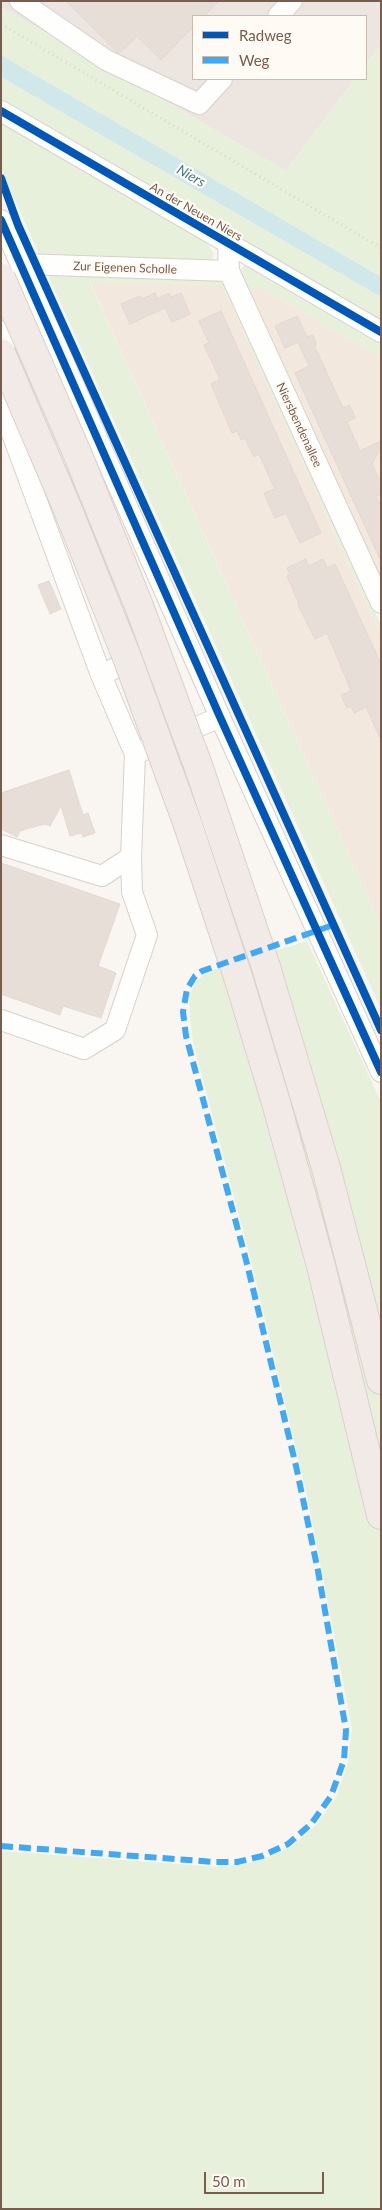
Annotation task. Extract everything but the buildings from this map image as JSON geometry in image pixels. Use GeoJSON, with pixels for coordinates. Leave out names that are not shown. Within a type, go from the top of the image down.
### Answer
{"type":"FeatureCollection","features":[{"type":"Feature","properties":{"kind":"highway"},"geometry":{"type":"LineString","coordinates":[[11,271],[80,461],[146,623],[208,792],[266,967],[331,1186],[381,1380]]}},
{"type":"Feature","properties":{"kind":"highway"},"geometry":{"type":"LineString","coordinates":[[1,352],[66,505],[128,660],[188,825],[238,977],[314,1240],[340,1339],[381,1515]]}},
{"type":"Feature","properties":{"kind":"street"},"geometry":{"type":"LineString","coordinates":[[20,1],[106,60],[199,104],[221,80]]}},
{"type":"Feature","properties":{"kind":"street"},"geometry":{"type":"LineString","coordinates":[[279,15],[292,1]]}},
{"type":"Feature","properties":{"kind":"street","name":"An der Neuen Niers"},"geometry":{"type":"LineString","coordinates":[[1,111],[381,332]]}},
{"type":"Feature","properties":{"kind":"street"},"geometry":{"type":"LineString","coordinates":[[1,220],[11,271],[220,717],[381,1072]]}},
{"type":"Feature","properties":{"kind":"street","name":"Niersbendenallee"},"geometry":{"type":"LineString","coordinates":[[228,244],[229,271],[381,602]]}},
{"type":"Feature","properties":{"kind":"street","name":"Zur Eigenen Scholle"},"geometry":{"type":"LineString","coordinates":[[11,271],[229,271]]}},
{"type":"Feature","properties":{"kind":"street"},"geometry":{"type":"LineString","coordinates":[[1,331],[67,482],[139,658],[101,675]]}},
{"type":"Feature","properties":{"kind":"street"},"geometry":{"type":"LineString","coordinates":[[1,404],[101,675],[135,754],[131,857],[132,892],[147,935],[115,1030],[84,1049],[1,1020]]}},
{"type":"Feature","properties":{"kind":"street"},"geometry":{"type":"LineString","coordinates":[[135,754],[220,717]]}},
{"type":"Feature","properties":{"kind":"street"},"geometry":{"type":"LineString","coordinates":[[1,845],[102,876],[131,857]]}},
{"type":"Feature","properties":{"kind":"path"},"geometry":{"type":"LineString","coordinates":[[1,24],[381,248]]}},
{"type":"Feature","properties":{"kind":"shaded area"},"geometry":{"type":"Polygon","coordinates":[[[1,1],[381,1],[381,44],[367,63],[367,15],[192,15],[192,80],[354,80],[286,171],[1,7],[1,1]]]}},
{"type":"Feature","properties":{"kind":"shaded area"},"geometry":{"type":"Polygon","coordinates":[[[90,282],[222,285],[381,636],[381,925],[90,282]]]}},
{"type":"Feature","properties":{"kind":"shaded area"},"geometry":{"type":"Polygon","coordinates":[[[257,286],[381,357],[381,590],[249,299],[257,286]]]}},
{"type":"Feature","properties":{"kind":"green space"},"geometry":{"type":"Polygon","coordinates":[[[1,7],[286,171],[354,80],[367,80],[367,63],[381,44],[381,277],[1,55],[1,7]]]}},
{"type":"Feature","properties":{"kind":"green space"},"geometry":{"type":"Polygon","coordinates":[[[1,77],[381,297],[381,325],[1,104],[1,77]]]}},
{"type":"Feature","properties":{"kind":"green space"},"geometry":{"type":"Polygon","coordinates":[[[1,118],[202,234],[214,255],[211,261],[42,260],[1,169],[1,118]]]}},
{"type":"Feature","properties":{"kind":"green space"},"geometry":{"type":"Polygon","coordinates":[[[244,265],[261,269],[381,338],[381,357],[257,286],[249,299],[237,274],[244,265]]]}},
{"type":"Feature","properties":{"kind":"green space"},"geometry":{"type":"Polygon","coordinates":[[[57,273],[218,277],[227,285],[381,625],[381,636],[222,285],[90,283],[381,925],[381,1009],[51,282],[49,277],[57,273]]]}},
{"type":"Feature","properties":{"kind":"green space"},"geometry":{"type":"Polygon","coordinates":[[[307,941],[381,1102],[381,2209],[1,2209],[1,1851],[218,1867],[246,1864],[269,1857],[293,1845],[316,1825],[337,1796],[348,1762],[352,1729],[307,1495],[251,1261],[193,1042],[189,996],[196,981],[207,972],[307,941]]]}},
{"type":"Feature","properties":{"kind":"water","name":"Niers"},"geometry":{"type":"Polygon","coordinates":[[[1,55],[381,277],[381,297],[1,77],[1,55]]]}},
{"type":"Feature","properties":{"kind":"marked path"},"geometry":{"type":"LineString","coordinates":[[1,1846],[215,1862],[237,1862],[262,1856],[288,1844],[311,1824],[331,1796],[344,1760],[346,1730],[318,1571],[296,1466],[246,1260],[186,1036],[183,1012],[187,989],[195,976],[202,971],[333,925]]}},
{"type":"Feature","properties":{"kind":"cycle path"},"geometry":{"type":"LineString","coordinates":[[1,111],[381,332]]}},
{"type":"Feature","properties":{"kind":"cycle path"},"geometry":{"type":"LineString","coordinates":[[1,178],[18,225],[381,1030]]}},
{"type":"Feature","properties":{"kind":"cycle path"},"geometry":{"type":"LineString","coordinates":[[1,220],[220,717],[381,1072]]}}]}
